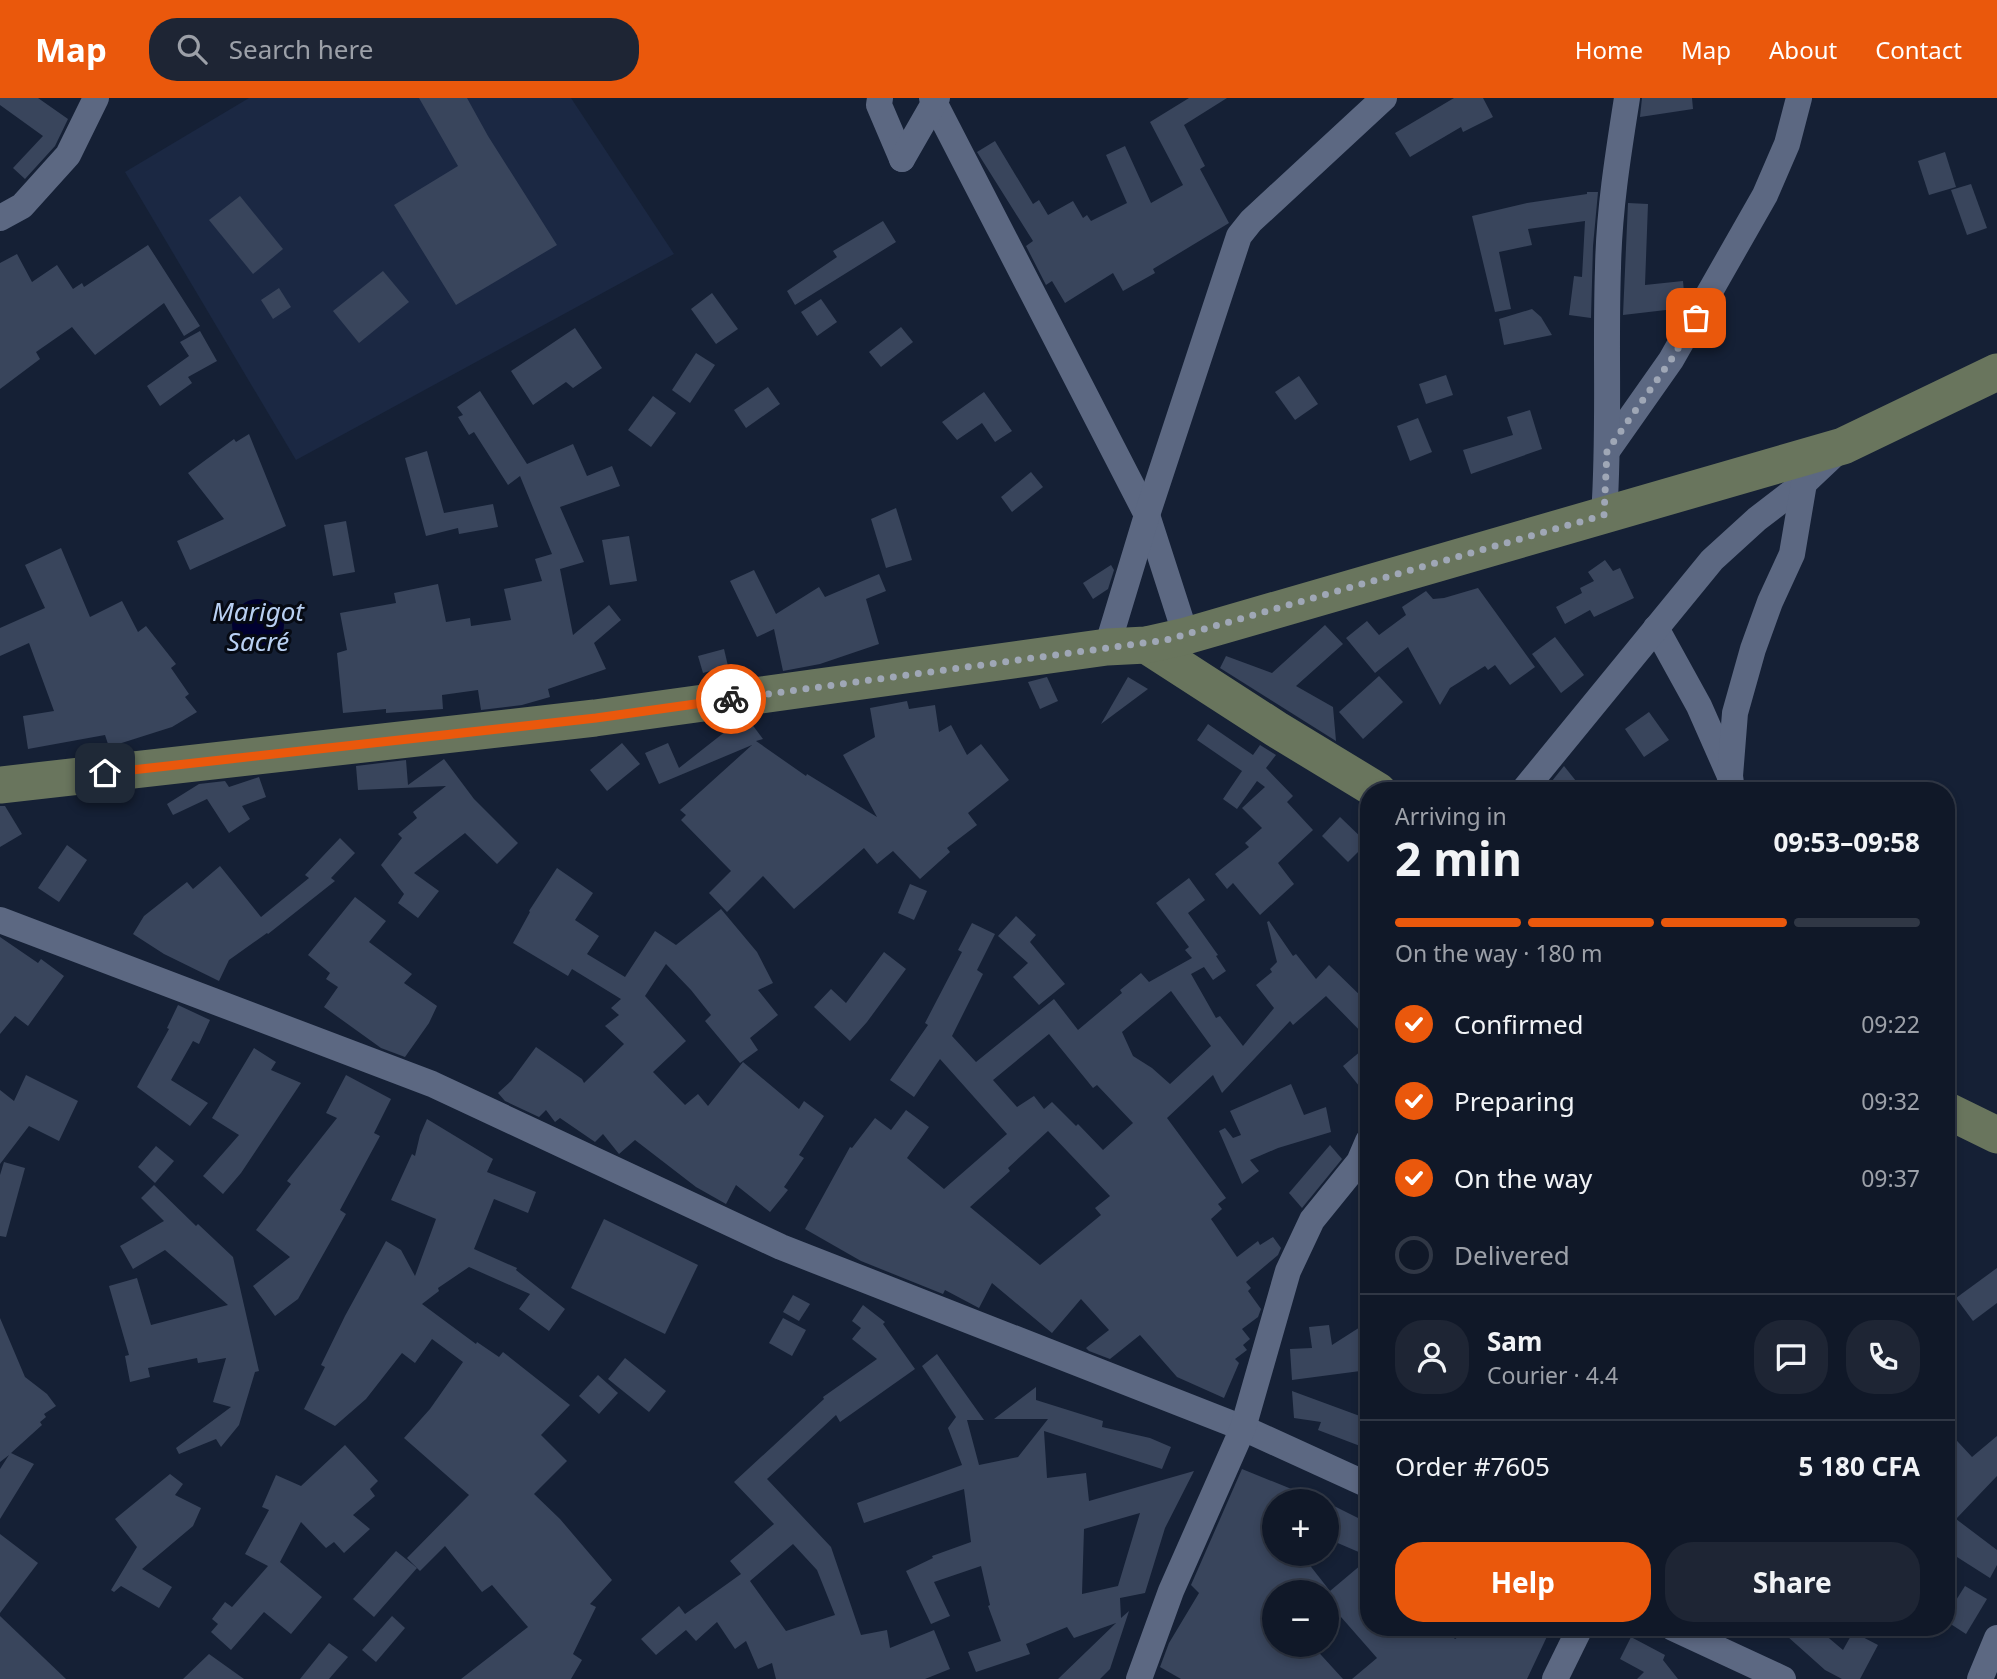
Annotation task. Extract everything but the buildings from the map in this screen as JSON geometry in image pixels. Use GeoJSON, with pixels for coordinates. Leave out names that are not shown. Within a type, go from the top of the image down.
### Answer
{"type":"FeatureCollection","features":[{"type":"Feature","properties":{"kind":"main road"},"geometry":{"type":"LineString","coordinates":[[0,785],[596,718],[1107,647],[1146,645],[1186,636],[1843,446],[1997,372]]}},
{"type":"Feature","properties":{"kind":"main road"},"geometry":{"type":"LineString","coordinates":[[1146,645],[1363,782]]}},
{"type":"Feature","properties":{"kind":"main road"},"geometry":{"type":"LineString","coordinates":[[1955,1114],[1995,1131]]}},
{"type":"Feature","properties":{"kind":"street"},"geometry":{"type":"LineString","coordinates":[[0,218],[22,206],[68,155],[96,98]]}},
{"type":"Feature","properties":{"kind":"street"},"geometry":{"type":"LineString","coordinates":[[880,98],[879,104],[902,159],[934,100]]}},
{"type":"Feature","properties":{"kind":"street"},"geometry":{"type":"LineString","coordinates":[[1107,647],[1147,515],[1239,236],[1251,221],[1384,98]]}},
{"type":"Feature","properties":{"kind":"street"},"geometry":{"type":"LineString","coordinates":[[1604,515],[1612,188],[1627,98]]}},
{"type":"Feature","properties":{"kind":"street"},"geometry":{"type":"LineString","coordinates":[[1607,451],[1671,360],[1765,195],[1787,144],[1800,98]]}},
{"type":"Feature","properties":{"kind":"street"},"geometry":{"type":"LineString","coordinates":[[934,100],[1147,515],[1186,636]]}},
{"type":"Feature","properties":{"kind":"street"},"geometry":{"type":"LineString","coordinates":[[1530,782],[1712,560],[1757,519],[1804,483],[1843,446]]}},
{"type":"Feature","properties":{"kind":"street"},"geometry":{"type":"LineString","coordinates":[[1731,782],[1735,713],[1753,649],[1770,602],[1792,554],[1804,483]]}},
{"type":"Feature","properties":{"kind":"street"},"geometry":{"type":"LineString","coordinates":[[1656,628],[1699,706],[1730,782]]}},
{"type":"Feature","properties":{"kind":"street"},"geometry":{"type":"LineString","coordinates":[[0,920],[432,1084],[781,1247],[1243,1428],[1360,1481]]}},
{"type":"Feature","properties":{"kind":"street"},"geometry":{"type":"LineString","coordinates":[[1139,1679],[1171,1591],[1243,1428],[1288,1271],[1312,1220],[1360,1160]]}},
{"type":"Feature","properties":{"kind":"street"},"geometry":{"type":"LineString","coordinates":[[1555,1679],[1576,1636]]}},
{"type":"Feature","properties":{"kind":"street"},"geometry":{"type":"LineString","coordinates":[[1690,1636],[1783,1679]]}},
{"type":"Feature","properties":{"kind":"street"},"geometry":{"type":"LineString","coordinates":[[1980,1679],[1997,1638]]}},
{"type":"Feature","properties":{"kind":"shaded area"},"geometry":{"type":"Polygon","coordinates":[[[249,98],[571,98],[674,254],[296,460],[125,172],[249,98]]]}},
{"type":"Feature","properties":{"kind":"water","name":"Marigot Sacré"},"geometry":{"type":"Polygon","coordinates":[[[258,599],[277,606],[284,625],[277,644],[258,651],[239,644],[232,625],[239,606],[258,599]]]}},
{"type":"Feature","properties":{"kind":"way so far"},"geometry":{"type":"LineString","coordinates":[[731,699],[1107,647],[1146,645],[1186,636],[1604,515],[1607,451],[1671,360],[1696,318]]}},
{"type":"Feature","properties":{"kind":"route"},"geometry":{"type":"LineString","coordinates":[[105,773],[596,718],[731,699]]}}]}
